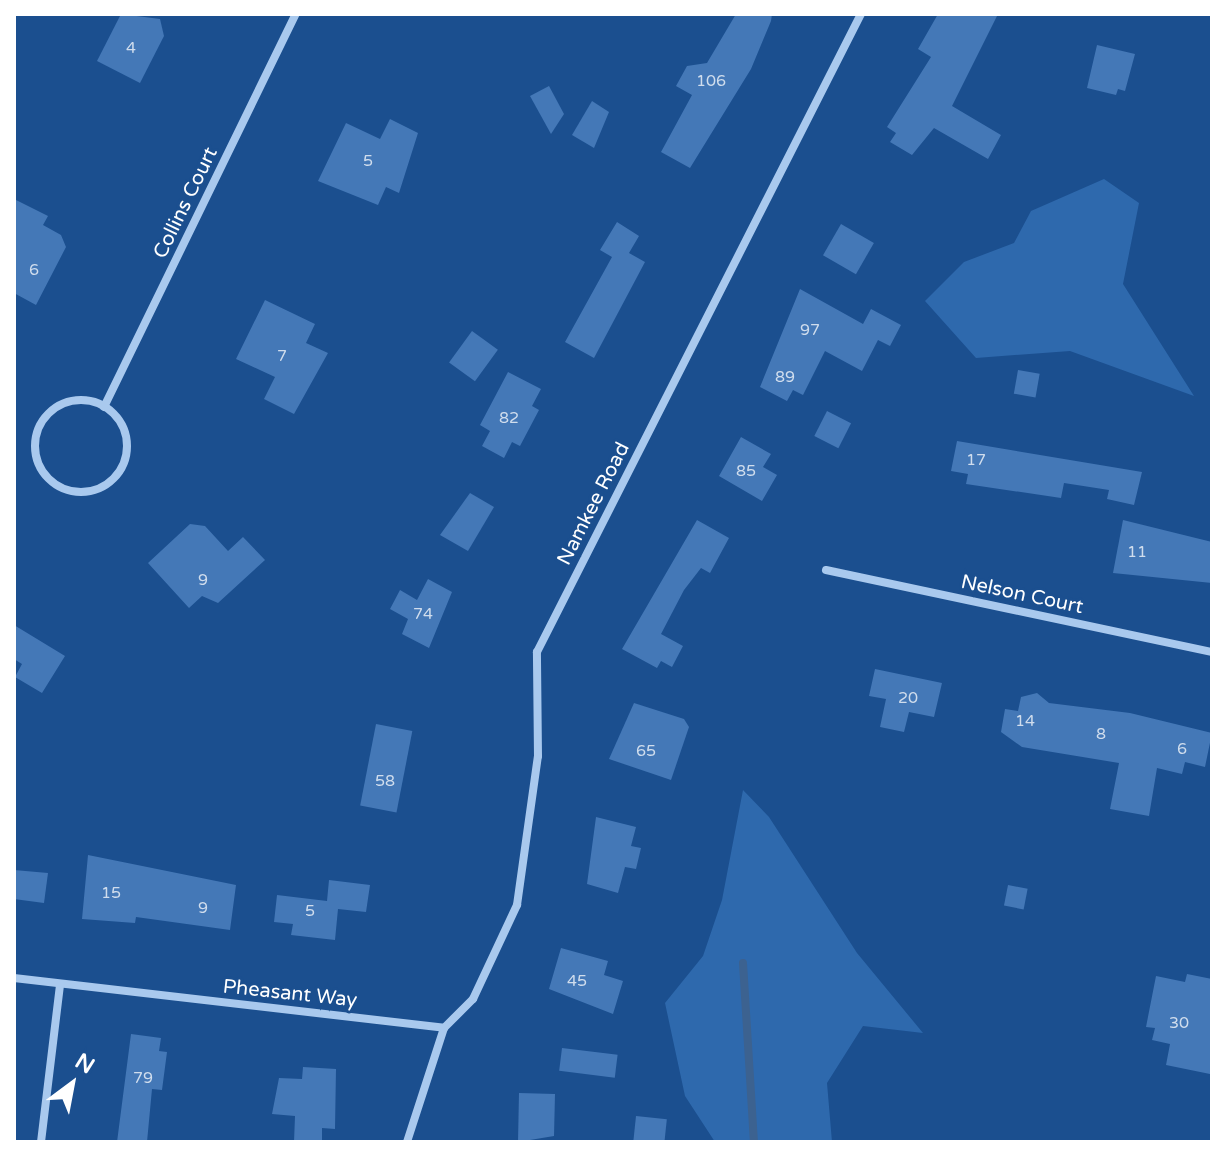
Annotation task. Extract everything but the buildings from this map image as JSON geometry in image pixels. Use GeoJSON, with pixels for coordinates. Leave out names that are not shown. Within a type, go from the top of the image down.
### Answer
{"type":"FeatureCollection","features":[{"type":"Feature","properties":{"kind":"street","name":"Collins Court"},"geometry":{"type":"LineString","coordinates":[[104,407],[296,14]]}},
{"type":"Feature","properties":{"kind":"street","name":"Namkee Road"},"geometry":{"type":"LineString","coordinates":[[444,1028],[473,999],[517,905],[538,756],[537,652],[861,14]]}},
{"type":"Feature","properties":{"kind":"street"},"geometry":{"type":"LineString","coordinates":[[74,401],[104,407],[124,429],[120,472],[83,493],[54,484],[36,460],[34,444],[46,415],[74,401]]}},
{"type":"Feature","properties":{"kind":"street","name":"Nelson Court"},"geometry":{"type":"LineString","coordinates":[[826,570],[1212,652]]}},
{"type":"Feature","properties":{"kind":"street","name":"Pheasant Way"},"geometry":{"type":"LineString","coordinates":[[14,978],[444,1028]]}},
{"type":"Feature","properties":{"kind":"street"},"geometry":{"type":"LineString","coordinates":[[41,1142],[60,984]]}},
{"type":"Feature","properties":{"kind":"street"},"geometry":{"type":"LineString","coordinates":[[407,1142],[444,1028]]}},
{"type":"Feature","properties":{"kind":"shaded area"},"geometry":{"type":"Polygon","coordinates":[[[1104,179],[1139,203],[1123,284],[1194,396],[1070,351],[976,358],[925,301],[964,262],[1014,243],[1031,211],[1104,179]]]}},
{"type":"Feature","properties":{"kind":"shaded area"},"geometry":{"type":"Polygon","coordinates":[[[743,790],[769,817],[857,953],[923,1033],[863,1026],[827,1083],[832,1142],[715,1142],[685,1096],[665,1003],[703,956],[722,900],[743,790]]]}},
{"type":"Feature","properties":{"kind":"waterway"},"geometry":{"type":"LineString","coordinates":[[743,963],[754,1142]]}}]}
